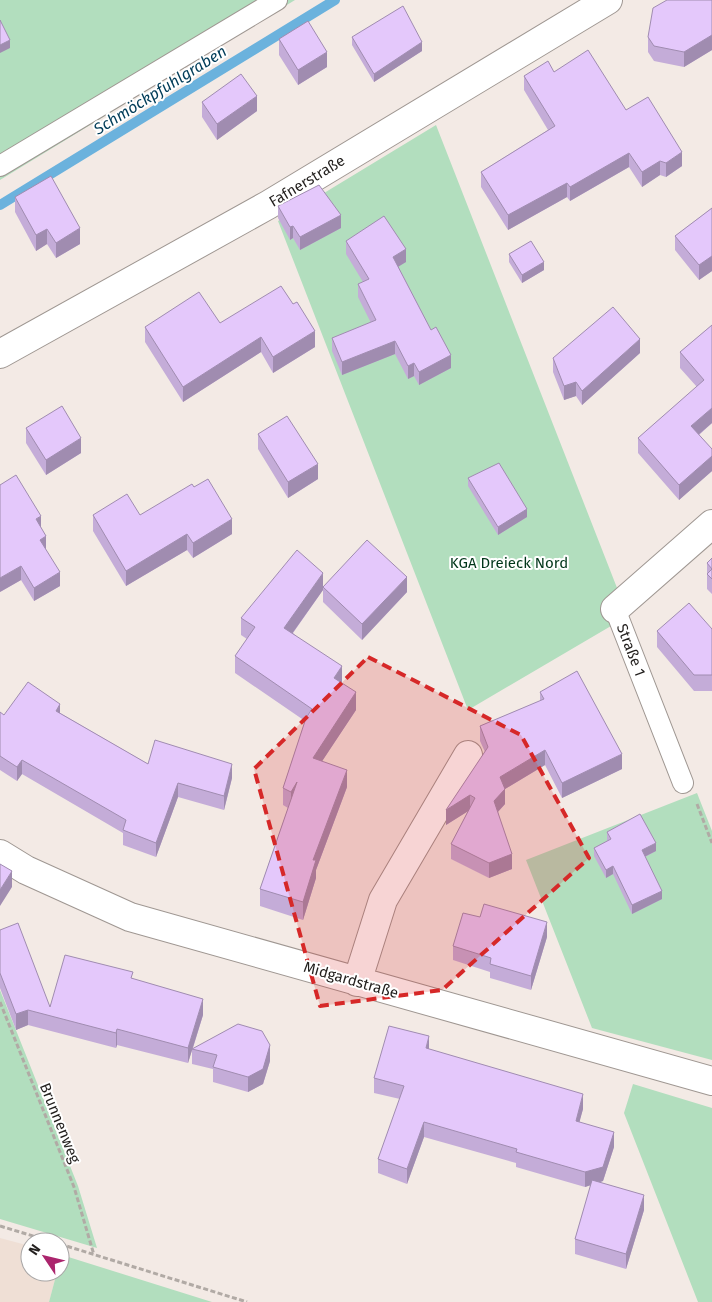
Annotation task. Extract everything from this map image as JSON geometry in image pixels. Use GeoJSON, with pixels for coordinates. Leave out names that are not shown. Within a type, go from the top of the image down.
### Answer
{"type":"FeatureCollection","features":[{"type":"Feature","properties":{"kind":"street","name":"Fafnerstraße"},"geometry":{"type":"LineString","coordinates":[[0,354],[268,205],[608,0]]}},
{"type":"Feature","properties":{"kind":"street","name":"Straße 1"},"geometry":{"type":"LineString","coordinates":[[615,609],[712,524]]}},
{"type":"Feature","properties":{"kind":"street"},"geometry":{"type":"LineString","coordinates":[[357,982],[383,900],[468,756]]}},
{"type":"Feature","properties":{"kind":"street","name":"Midgardstraße"},"geometry":{"type":"LineString","coordinates":[[0,854],[26,870],[130,916],[357,982],[712,1081]]}},
{"type":"Feature","properties":{"kind":"lane"},"geometry":{"type":"LineString","coordinates":[[0,166],[277,0]]}},
{"type":"Feature","properties":{"kind":"lane","name":"Straße 1"},"geometry":{"type":"LineString","coordinates":[[615,609],[683,783]]}},
{"type":"Feature","properties":{"kind":"path"},"geometry":{"type":"LineString","coordinates":[[683,783],[692,794],[712,843]]}},
{"type":"Feature","properties":{"kind":"path","name":"Brunnenweg"},"geometry":{"type":"LineString","coordinates":[[0,1002],[74,1187],[94,1255]]}},
{"type":"Feature","properties":{"kind":"path"},"geometry":{"type":"LineString","coordinates":[[0,1226],[22,1232]]}},
{"type":"Feature","properties":{"kind":"path"},"geometry":{"type":"LineString","coordinates":[[70,1247],[247,1302]]}},
{"type":"Feature","properties":{"kind":"highlighted area"},"geometry":{"type":"Polygon","coordinates":[[[368,657],[521,735],[589,858],[442,990],[320,1006],[254,769],[368,657]]]}},
{"type":"Feature","properties":{"kind":"shaded area"},"geometry":{"type":"Polygon","coordinates":[[[0,1238],[20,1243],[20,1282],[54,1282],[49,1302],[0,1302],[0,1238]]]}},
{"type":"Feature","properties":{"kind":"green space"},"geometry":{"type":"Polygon","coordinates":[[[0,0],[295,0],[0,180],[0,0]]]}},
{"type":"Feature","properties":{"kind":"green space","name":"KGA Dreieck Nord"},"geometry":{"type":"Polygon","coordinates":[[[436,125],[628,616],[468,710],[278,221],[436,125]]]}},
{"type":"Feature","properties":{"kind":"green space"},"geometry":{"type":"Polygon","coordinates":[[[697,793],[712,831],[712,1060],[592,1028],[526,860],[697,793]]]}},
{"type":"Feature","properties":{"kind":"green space"},"geometry":{"type":"Polygon","coordinates":[[[0,990],[78,1186],[97,1248],[70,1240],[70,1232],[43,1232],[0,1219],[0,990]]]}},
{"type":"Feature","properties":{"kind":"green space"},"geometry":{"type":"Polygon","coordinates":[[[633,1084],[712,1108],[712,1302],[698,1302],[624,1113],[633,1084]]]}},
{"type":"Feature","properties":{"kind":"green space"},"geometry":{"type":"Polygon","coordinates":[[[70,1258],[212,1302],[49,1302],[54,1282],[70,1282],[70,1258]]]}},
{"type":"Feature","properties":{"kind":"building"},"geometry":{"type":"Polygon","coordinates":[[[667,0],[712,0],[712,35],[684,52],[654,46],[648,37],[653,8],[667,0]]]}},
{"type":"Feature","properties":{"kind":"building"},"geometry":{"type":"Polygon","coordinates":[[[403,6],[422,42],[374,74],[352,37],[403,6]]]}},
{"type":"Feature","properties":{"kind":"building"},"geometry":{"type":"Polygon","coordinates":[[[0,20],[10,40],[0,45],[0,20]]]}},
{"type":"Feature","properties":{"kind":"building"},"geometry":{"type":"Polygon","coordinates":[[[308,21],[327,52],[298,70],[279,39],[308,21]]]}},
{"type":"Feature","properties":{"kind":"building"},"geometry":{"type":"Polygon","coordinates":[[[588,50],[626,110],[648,97],[682,152],[666,163],[660,161],[642,172],[629,153],[570,187],[567,183],[508,215],[481,172],[555,126],[524,76],[548,61],[554,72],[588,50]]]}},
{"type":"Feature","properties":{"kind":"building"},"geometry":{"type":"Polygon","coordinates":[[[241,74],[257,96],[217,124],[202,102],[241,74]]]}},
{"type":"Feature","properties":{"kind":"building"},"geometry":{"type":"Polygon","coordinates":[[[51,176],[80,228],[56,243],[47,229],[36,235],[15,197],[51,176]]]}},
{"type":"Feature","properties":{"kind":"building"},"geometry":{"type":"Polygon","coordinates":[[[319,185],[341,215],[300,237],[293,226],[290,227],[278,206],[319,185]]]}},
{"type":"Feature","properties":{"kind":"building"},"geometry":{"type":"Polygon","coordinates":[[[712,208],[712,256],[699,265],[675,236],[712,208]]]}},
{"type":"Feature","properties":{"kind":"building"},"geometry":{"type":"Polygon","coordinates":[[[384,216],[406,249],[393,257],[431,330],[436,327],[451,355],[419,372],[414,363],[408,366],[395,341],[342,362],[332,338],[376,320],[358,284],[369,279],[346,241],[384,216]]]}},
{"type":"Feature","properties":{"kind":"building"},"geometry":{"type":"Polygon","coordinates":[[[531,241],[544,262],[522,275],[509,254],[531,241]]]}},
{"type":"Feature","properties":{"kind":"building"},"geometry":{"type":"Polygon","coordinates":[[[281,286],[293,304],[297,302],[315,331],[273,357],[261,337],[183,387],[145,327],[199,292],[220,323],[281,286]]]}},
{"type":"Feature","properties":{"kind":"building"},"geometry":{"type":"Polygon","coordinates":[[[613,307],[640,339],[582,391],[576,382],[564,386],[553,358],[613,307]]]}},
{"type":"Feature","properties":{"kind":"building"},"geometry":{"type":"Polygon","coordinates":[[[712,325],[712,408],[691,426],[712,449],[712,456],[679,485],[638,438],[704,380],[680,352],[712,325]]]}},
{"type":"Feature","properties":{"kind":"building"},"geometry":{"type":"Polygon","coordinates":[[[62,406],[81,438],[46,460],[26,428],[62,406]]]}},
{"type":"Feature","properties":{"kind":"building"},"geometry":{"type":"Polygon","coordinates":[[[287,416],[318,464],[288,482],[258,434],[287,416]]]}},
{"type":"Feature","properties":{"kind":"building"},"geometry":{"type":"Polygon","coordinates":[[[499,463],[527,509],[498,527],[468,478],[499,463]]]}},
{"type":"Feature","properties":{"kind":"building"},"geometry":{"type":"Polygon","coordinates":[[[16,475],[41,516],[36,519],[46,536],[40,540],[60,572],[34,588],[21,566],[0,578],[0,485],[16,475]]]}},
{"type":"Feature","properties":{"kind":"building"},"geometry":{"type":"Polygon","coordinates":[[[208,479],[232,519],[193,543],[187,534],[126,571],[93,515],[127,494],[140,515],[192,484],[194,487],[208,479]]]}},
{"type":"Feature","properties":{"kind":"building"},"geometry":{"type":"Polygon","coordinates":[[[367,540],[407,577],[362,624],[323,587],[367,540]]]}},
{"type":"Feature","properties":{"kind":"building"},"geometry":{"type":"Polygon","coordinates":[[[297,550],[323,573],[284,628],[342,666],[334,678],[356,692],[313,758],[347,770],[313,860],[316,860],[303,902],[260,889],[297,782],[291,792],[283,788],[306,718],[312,709],[235,656],[255,627],[241,618],[297,550]]]}},
{"type":"Feature","properties":{"kind":"building"},"geometry":{"type":"Polygon","coordinates":[[[712,558],[712,569],[707,563],[712,558]]]}},
{"type":"Feature","properties":{"kind":"building"},"geometry":{"type":"Polygon","coordinates":[[[712,569],[712,579],[707,574],[712,569]]]}},
{"type":"Feature","properties":{"kind":"building"},"geometry":{"type":"Polygon","coordinates":[[[689,603],[712,629],[712,675],[694,675],[657,631],[689,603]]]}},
{"type":"Feature","properties":{"kind":"building"},"geometry":{"type":"Polygon","coordinates":[[[577,671],[622,754],[562,783],[545,750],[500,777],[505,789],[494,801],[512,854],[489,863],[451,844],[475,798],[470,795],[446,810],[488,747],[480,726],[544,699],[540,692],[577,671]]]}},
{"type":"Feature","properties":{"kind":"building"},"geometry":{"type":"Polygon","coordinates":[[[28,682],[60,704],[56,711],[148,764],[155,740],[232,764],[224,796],[178,783],[156,843],[123,830],[126,820],[22,760],[17,767],[0,756],[0,712],[4,715],[28,682]]]}},
{"type":"Feature","properties":{"kind":"building"},"geometry":{"type":"Polygon","coordinates":[[[640,814],[656,843],[642,850],[662,891],[632,905],[613,866],[606,870],[594,848],[611,839],[607,832],[640,814]]]}},
{"type":"Feature","properties":{"kind":"building"},"geometry":{"type":"Polygon","coordinates":[[[0,864],[12,871],[0,890],[0,864]]]}},
{"type":"Feature","properties":{"kind":"building"},"geometry":{"type":"Polygon","coordinates":[[[484,904],[547,922],[531,976],[490,964],[491,958],[453,946],[463,913],[480,917],[484,904]]]}},
{"type":"Feature","properties":{"kind":"building"},"geometry":{"type":"Polygon","coordinates":[[[18,923],[50,1007],[65,955],[133,972],[131,978],[203,999],[188,1048],[117,1029],[116,1033],[28,1010],[16,1014],[0,973],[0,930],[18,923]]]}},
{"type":"Feature","properties":{"kind":"building"},"geometry":{"type":"Polygon","coordinates":[[[238,1024],[262,1031],[270,1045],[263,1069],[248,1077],[213,1067],[217,1055],[192,1049],[238,1024]]]}},
{"type":"Feature","properties":{"kind":"building"},"geometry":{"type":"Polygon","coordinates":[[[389,1026],[429,1036],[426,1048],[583,1094],[576,1121],[614,1132],[603,1167],[585,1172],[516,1152],[517,1149],[424,1122],[407,1169],[378,1159],[404,1086],[374,1078],[389,1026]]]}},
{"type":"Feature","properties":{"kind":"building"},"geometry":{"type":"Polygon","coordinates":[[[592,1180],[644,1195],[626,1254],[575,1239],[592,1180]]]}},
{"type":"Feature","properties":{"kind":"waterway","name":"Schmöckpfuhlgraben"},"geometry":{"type":"LineString","coordinates":[[0,205],[335,0]]}}]}
